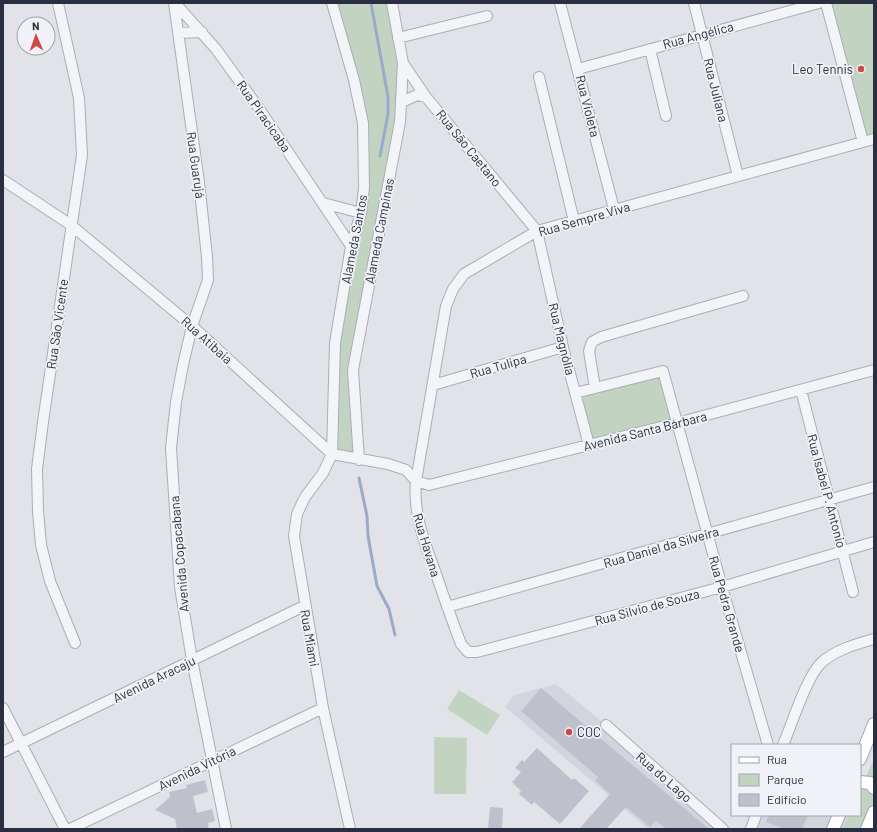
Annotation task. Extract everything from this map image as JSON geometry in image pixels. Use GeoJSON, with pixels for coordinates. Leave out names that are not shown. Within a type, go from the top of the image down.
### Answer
{"type":"FeatureCollection","features":[{"type":"Feature","properties":{"kind":"main road"},"geometry":{"type":"LineString","coordinates":[[861,756],[874,724]]}},
{"type":"Feature","properties":{"kind":"main road"},"geometry":{"type":"LineString","coordinates":[[861,782],[870,783],[874,788]]}},
{"type":"Feature","properties":{"kind":"main road"},"geometry":{"type":"LineString","coordinates":[[867,829],[874,812]]}},
{"type":"Feature","properties":{"kind":"main road"},"geometry":{"type":"LineString","coordinates":[[833,829],[839,816]]}},
{"type":"Feature","properties":{"kind":"street","name":"Rua São Vicente"},"geometry":{"type":"LineString","coordinates":[[58,3],[79,98],[82,128],[82,155],[37,469],[41,546],[50,581],[75,643]]}},
{"type":"Feature","properties":{"kind":"street","name":"Rua Piracicaba"},"geometry":{"type":"LineString","coordinates":[[175,3],[216,49],[258,107],[351,246]]}},
{"type":"Feature","properties":{"kind":"street","name":"Rua Guarujá"},"geometry":{"type":"LineString","coordinates":[[175,3],[207,257],[208,280],[192,326]]}},
{"type":"Feature","properties":{"kind":"street","name":"Alameda Santos"},"geometry":{"type":"LineString","coordinates":[[332,3],[354,80],[363,123],[365,168],[361,213],[351,246],[335,343],[332,454]]}},
{"type":"Feature","properties":{"kind":"street","name":"Alameda Campinas"},"geometry":{"type":"LineString","coordinates":[[359,460],[353,370],[400,122],[402,102],[403,63],[392,3]]}},
{"type":"Feature","properties":{"kind":"street","name":"Rua Violeta"},"geometry":{"type":"LineString","coordinates":[[560,3],[614,209]]}},
{"type":"Feature","properties":{"kind":"street","name":"Rua Juliana"},"geometry":{"type":"LineString","coordinates":[[694,3],[738,176]]}},
{"type":"Feature","properties":{"kind":"street","name":"Rua Angélica"},"geometry":{"type":"LineString","coordinates":[[578,69],[819,3]]}},
{"type":"Feature","properties":{"kind":"street"},"geometry":{"type":"LineString","coordinates":[[826,3],[863,142]]}},
{"type":"Feature","properties":{"kind":"street"},"geometry":{"type":"LineString","coordinates":[[398,38],[487,16]]}},
{"type":"Feature","properties":{"kind":"street"},"geometry":{"type":"LineString","coordinates":[[178,33],[202,32]]}},
{"type":"Feature","properties":{"kind":"street"},"geometry":{"type":"LineString","coordinates":[[650,49],[666,116]]}},
{"type":"Feature","properties":{"kind":"street","name":"Rua São Caetano"},"geometry":{"type":"LineString","coordinates":[[403,63],[426,97],[537,231]]}},
{"type":"Feature","properties":{"kind":"street"},"geometry":{"type":"LineString","coordinates":[[539,77],[574,221]]}},
{"type":"Feature","properties":{"kind":"street"},"geometry":{"type":"LineString","coordinates":[[402,102],[417,95],[426,97]]}},
{"type":"Feature","properties":{"kind":"street","name":"Rua Sempre Viva"},"geometry":{"type":"LineString","coordinates":[[416,481],[446,306],[453,289],[464,274],[537,231],[874,139]]}},
{"type":"Feature","properties":{"kind":"street","name":"Rua Atibaia"},"geometry":{"type":"LineString","coordinates":[[3,180],[71,225],[192,326],[332,454],[388,464],[406,470],[416,481]]}},
{"type":"Feature","properties":{"kind":"street"},"geometry":{"type":"LineString","coordinates":[[322,203],[361,213]]}},
{"type":"Feature","properties":{"kind":"street","name":"Rua Magnólia"},"geometry":{"type":"LineString","coordinates":[[537,231],[563,347],[589,445]]}},
{"type":"Feature","properties":{"kind":"street"},"geometry":{"type":"LineString","coordinates":[[575,393],[595,388],[589,351],[592,342],[600,337],[743,296]]}},
{"type":"Feature","properties":{"kind":"street","name":"Avenida Copacabana"},"geometry":{"type":"LineString","coordinates":[[192,326],[176,402],[171,448],[180,587],[192,660],[226,829]]}},
{"type":"Feature","properties":{"kind":"street","name":"Rua Tulipa"},"geometry":{"type":"LineString","coordinates":[[433,385],[563,347]]}},
{"type":"Feature","properties":{"kind":"street","name":"Rua Pedra Grande"},"geometry":{"type":"LineString","coordinates":[[595,388],[663,370],[707,534],[768,744]]}},
{"type":"Feature","properties":{"kind":"street","name":"Avenida Santa Bárbara"},"geometry":{"type":"LineString","coordinates":[[416,481],[429,485],[677,423],[874,370]]}},
{"type":"Feature","properties":{"kind":"street","name":"Rua Isabel P. Antonio"},"geometry":{"type":"LineString","coordinates":[[801,390],[853,592]]}},
{"type":"Feature","properties":{"kind":"street","name":"Rua Miami"},"geometry":{"type":"LineString","coordinates":[[332,454],[323,473],[305,497],[297,514],[294,536],[304,606],[323,708],[350,829]]}},
{"type":"Feature","properties":{"kind":"street","name":"Rua Havana"},"geometry":{"type":"LineString","coordinates":[[416,481],[415,499],[419,523],[447,607]]}},
{"type":"Feature","properties":{"kind":"street","name":"Rua Daniel da Silveira"},"geometry":{"type":"LineString","coordinates":[[447,607],[874,487]]}},
{"type":"Feature","properties":{"kind":"street","name":"Rua Silvio de Souza"},"geometry":{"type":"LineString","coordinates":[[447,607],[461,644],[468,652],[477,652],[722,586],[874,542]]}},
{"type":"Feature","properties":{"kind":"street","name":"Avenida Aracaju"},"geometry":{"type":"LineString","coordinates":[[3,752],[304,606]]}},
{"type":"Feature","properties":{"kind":"street"},"geometry":{"type":"LineString","coordinates":[[783,744],[812,675],[821,663],[847,647],[874,640]]}},
{"type":"Feature","properties":{"kind":"street"},"geometry":{"type":"LineString","coordinates":[[3,708],[65,829]]}},
{"type":"Feature","properties":{"kind":"street","name":"Avenida Vitória"},"geometry":{"type":"LineString","coordinates":[[70,829],[323,708]]}},
{"type":"Feature","properties":{"kind":"street","name":"Rua do Lago"},"geometry":{"type":"LineString","coordinates":[[606,725],[723,829]]}},
{"type":"Feature","properties":{"kind":"street"},"geometry":{"type":"LineString","coordinates":[[751,829],[756,816]]}},
{"type":"Feature","properties":{"kind":"shaded area"},"geometry":{"type":"Polygon","coordinates":[[[556,684],[606,725],[723,829],[648,829],[505,707],[514,695],[556,684]]]}},
{"type":"Feature","properties":{"kind":"shaded area"},"geometry":{"type":"Polygon","coordinates":[[[756,816],[849,816],[843,829],[751,829],[756,816]]]}},
{"type":"Feature","properties":{"kind":"green space"},"geometry":{"type":"Polygon","coordinates":[[[332,3],[392,3],[402,102],[357,348],[359,460],[332,454],[335,343],[361,213],[363,123],[332,3]]]}},
{"type":"Feature","properties":{"kind":"green space","name":"Leo Tennis"},"geometry":{"type":"Polygon","coordinates":[[[830,3],[874,3],[874,135],[865,138],[830,3]]]}},
{"type":"Feature","properties":{"kind":"green space"},"geometry":{"type":"Polygon","coordinates":[[[663,371],[677,423],[589,445],[575,393],[663,371]]]}},
{"type":"Feature","properties":{"kind":"green space"},"geometry":{"type":"Polygon","coordinates":[[[459,690],[500,715],[487,735],[447,709],[459,690]]]}},
{"type":"Feature","properties":{"kind":"green space"},"geometry":{"type":"Polygon","coordinates":[[[434,737],[467,738],[466,794],[434,794],[434,737]]]}},
{"type":"Feature","properties":{"kind":"green space"},"geometry":{"type":"Polygon","coordinates":[[[874,759],[874,800],[865,829],[843,829],[849,816],[861,816],[861,786],[874,759]]]}},
{"type":"Feature","properties":{"kind":"building"},"geometry":{"type":"Polygon","coordinates":[[[541,688],[709,829],[666,829],[656,821],[650,827],[626,807],[606,829],[579,829],[610,794],[595,780],[598,777],[521,711],[541,688]]]}},
{"type":"Feature","properties":{"kind":"building"},"geometry":{"type":"Polygon","coordinates":[[[537,748],[572,780],[574,778],[589,791],[560,824],[534,802],[532,805],[519,794],[521,791],[512,782],[521,772],[515,768],[522,760],[524,762],[537,748]]]}},
{"type":"Feature","properties":{"kind":"building"},"geometry":{"type":"Polygon","coordinates":[[[205,780],[208,792],[193,796],[197,813],[212,809],[215,821],[208,823],[209,829],[177,829],[175,819],[155,810],[170,797],[169,792],[187,788],[186,785],[205,780]]]}},
{"type":"Feature","properties":{"kind":"building"},"geometry":{"type":"Polygon","coordinates":[[[490,807],[503,808],[502,829],[488,829],[490,807]]]}},
{"type":"Feature","properties":{"kind":"building"},"geometry":{"type":"Polygon","coordinates":[[[769,816],[808,816],[802,829],[784,829],[766,822],[769,816]]]}},
{"type":"Feature","properties":{"kind":"waterway"},"geometry":{"type":"LineString","coordinates":[[371,3],[388,97],[388,114],[380,156]]}},
{"type":"Feature","properties":{"kind":"waterway"},"geometry":{"type":"LineString","coordinates":[[359,478],[367,516],[368,536],[377,586],[389,609],[395,635]]}},
{"type":"Feature","properties":{"kind":"place","name":"Leo Tennis"},"geometry":{"type":"Point","coordinates":[861,69]}},
{"type":"Feature","properties":{"kind":"place","name":"COC"},"geometry":{"type":"Point","coordinates":[569,732]}}]}
